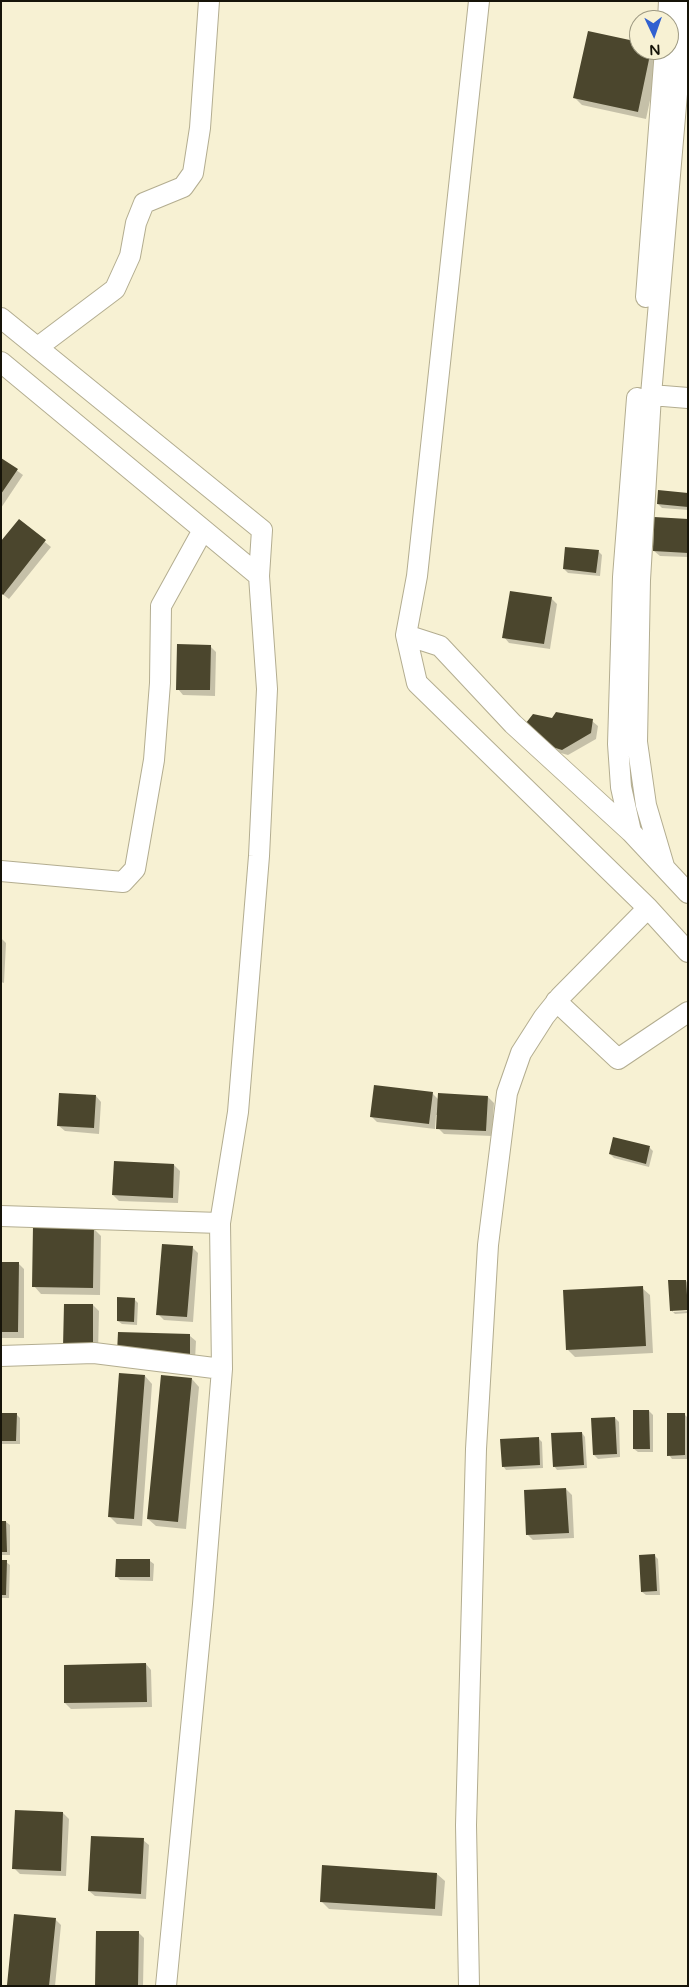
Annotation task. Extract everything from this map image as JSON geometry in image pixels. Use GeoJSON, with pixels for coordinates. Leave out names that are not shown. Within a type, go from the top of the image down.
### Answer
{"type":"FeatureCollection","features":[{"type":"Feature","properties":{"kind":"street"},"geometry":{"type":"LineString","coordinates":[[38,347],[115,288],[130,256],[136,222],[144,203],[183,187],[194,173],[200,128],[209,1]]}},
{"type":"Feature","properties":{"kind":"street"},"geometry":{"type":"LineString","coordinates":[[479,1],[418,576],[406,635],[417,683],[648,908],[688,952]]}},
{"type":"Feature","properties":{"kind":"street"},"geometry":{"type":"LineString","coordinates":[[631,832],[622,787],[618,744],[623,577],[662,178],[685,1]]}},
{"type":"Feature","properties":{"kind":"street"},"geometry":{"type":"LineString","coordinates":[[664,866],[646,805],[637,742],[640,580],[662,178],[666,60]]}},
{"type":"Feature","properties":{"kind":"street"},"geometry":{"type":"LineString","coordinates":[[1,318],[262,530],[259,576],[267,689],[259,856],[238,1112],[220,1223],[222,1369],[203,1604],[166,1986]]}},
{"type":"Feature","properties":{"kind":"street"},"geometry":{"type":"LineString","coordinates":[[1,362],[259,576]]}},
{"type":"Feature","properties":{"kind":"street"},"geometry":{"type":"LineString","coordinates":[[651,395],[688,398]]}},
{"type":"Feature","properties":{"kind":"street"},"geometry":{"type":"LineString","coordinates":[[1,871],[123,882],[135,868],[154,760],[160,683],[161,606],[204,530]]}},
{"type":"Feature","properties":{"kind":"street"},"geometry":{"type":"LineString","coordinates":[[406,635],[440,646],[513,724],[631,832],[688,893]]}},
{"type":"Feature","properties":{"kind":"street"},"geometry":{"type":"LineString","coordinates":[[469,1986],[466,1825],[476,1449],[485,1276],[492,1205],[507,1093],[521,1054],[531,1035],[556,1002],[648,908]]}},
{"type":"Feature","properties":{"kind":"street"},"geometry":{"type":"LineString","coordinates":[[556,1002],[618,1059],[688,1012]]}},
{"type":"Feature","properties":{"kind":"street"},"geometry":{"type":"LineString","coordinates":[[1,1216],[220,1223]]}},
{"type":"Feature","properties":{"kind":"street"},"geometry":{"type":"LineString","coordinates":[[1,1356],[94,1353],[222,1369]]}},
{"type":"Feature","properties":{"kind":"building"},"geometry":{"type":"Polygon","coordinates":[[[588,31],[629,40],[629,60],[649,60],[638,112],[573,98],[588,31]]]}},
{"type":"Feature","properties":{"kind":"building"},"geometry":{"type":"Polygon","coordinates":[[[1,458],[18,469],[1,494],[1,458]]]}},
{"type":"Feature","properties":{"kind":"building"},"geometry":{"type":"Polygon","coordinates":[[[658,490],[688,493],[688,507],[657,504],[658,490]]]}},
{"type":"Feature","properties":{"kind":"building"},"geometry":{"type":"Polygon","coordinates":[[[654,517],[688,519],[688,553],[653,551],[654,517]]]}},
{"type":"Feature","properties":{"kind":"building"},"geometry":{"type":"Polygon","coordinates":[[[19,519],[46,540],[3,595],[1,593],[1,541],[19,519]]]}},
{"type":"Feature","properties":{"kind":"building"},"geometry":{"type":"Polygon","coordinates":[[[565,547],[599,550],[596,573],[563,569],[565,547]]]}},
{"type":"Feature","properties":{"kind":"building"},"geometry":{"type":"Polygon","coordinates":[[[510,591],[552,597],[544,644],[502,638],[510,591]]]}},
{"type":"Feature","properties":{"kind":"building"},"geometry":{"type":"Polygon","coordinates":[[[177,644],[211,645],[210,690],[176,690],[177,644]]]}},
{"type":"Feature","properties":{"kind":"building"},"geometry":{"type":"Polygon","coordinates":[[[556,712],[593,719],[591,733],[562,750],[546,745],[522,728],[533,714],[552,718],[556,712]]]}},
{"type":"Feature","properties":{"kind":"building"},"geometry":{"type":"Polygon","coordinates":[[[374,1085],[433,1092],[429,1124],[370,1117],[374,1085]]]}},
{"type":"Feature","properties":{"kind":"building"},"geometry":{"type":"Polygon","coordinates":[[[59,1093],[96,1095],[94,1128],[57,1126],[59,1093]]]}},
{"type":"Feature","properties":{"kind":"building"},"geometry":{"type":"Polygon","coordinates":[[[438,1093],[488,1096],[486,1131],[436,1129],[438,1093]]]}},
{"type":"Feature","properties":{"kind":"building"},"geometry":{"type":"Polygon","coordinates":[[[613,1137],[650,1146],[646,1164],[609,1154],[613,1137]]]}},
{"type":"Feature","properties":{"kind":"building"},"geometry":{"type":"Polygon","coordinates":[[[114,1161],[174,1164],[173,1198],[112,1195],[114,1161]]]}},
{"type":"Feature","properties":{"kind":"building"},"geometry":{"type":"Polygon","coordinates":[[[33,1226],[94,1227],[93,1288],[32,1287],[33,1226]]]}},
{"type":"Feature","properties":{"kind":"building"},"geometry":{"type":"Polygon","coordinates":[[[162,1244],[193,1246],[187,1317],[156,1315],[162,1244]]]}},
{"type":"Feature","properties":{"kind":"building"},"geometry":{"type":"Polygon","coordinates":[[[1,1262],[19,1262],[18,1332],[1,1332],[1,1262]]]}},
{"type":"Feature","properties":{"kind":"building"},"geometry":{"type":"Polygon","coordinates":[[[668,1280],[686,1280],[688,1310],[670,1311],[668,1280]]]}},
{"type":"Feature","properties":{"kind":"building"},"geometry":{"type":"Polygon","coordinates":[[[643,1286],[646,1346],[566,1350],[563,1290],[643,1286]]]}},
{"type":"Feature","properties":{"kind":"building"},"geometry":{"type":"Polygon","coordinates":[[[117,1297],[135,1298],[134,1322],[117,1321],[117,1297]]]}},
{"type":"Feature","properties":{"kind":"building"},"geometry":{"type":"Polygon","coordinates":[[[64,1304],[93,1304],[93,1347],[63,1347],[64,1304]]]}},
{"type":"Feature","properties":{"kind":"building"},"geometry":{"type":"Polygon","coordinates":[[[118,1332],[190,1334],[190,1355],[117,1353],[118,1332]]]}},
{"type":"Feature","properties":{"kind":"building"},"geometry":{"type":"Polygon","coordinates":[[[119,1373],[145,1375],[134,1519],[108,1517],[119,1373]]]}},
{"type":"Feature","properties":{"kind":"building"},"geometry":{"type":"Polygon","coordinates":[[[161,1375],[192,1378],[178,1522],[147,1519],[161,1375]]]}},
{"type":"Feature","properties":{"kind":"building"},"geometry":{"type":"Polygon","coordinates":[[[633,1410],[649,1410],[650,1449],[633,1449],[633,1410]]]}},
{"type":"Feature","properties":{"kind":"building"},"geometry":{"type":"Polygon","coordinates":[[[1,1413],[17,1413],[16,1441],[1,1441],[1,1413]]]}},
{"type":"Feature","properties":{"kind":"building"},"geometry":{"type":"Polygon","coordinates":[[[667,1413],[685,1413],[685,1455],[667,1456],[667,1413]]]}},
{"type":"Feature","properties":{"kind":"building"},"geometry":{"type":"Polygon","coordinates":[[[615,1417],[617,1454],[593,1455],[591,1418],[615,1417]]]}},
{"type":"Feature","properties":{"kind":"building"},"geometry":{"type":"Polygon","coordinates":[[[582,1432],[584,1465],[553,1467],[551,1433],[582,1432]]]}},
{"type":"Feature","properties":{"kind":"building"},"geometry":{"type":"Polygon","coordinates":[[[539,1437],[540,1465],[502,1467],[500,1439],[539,1437]]]}},
{"type":"Feature","properties":{"kind":"building"},"geometry":{"type":"Polygon","coordinates":[[[566,1488],[569,1533],[526,1535],[524,1490],[566,1488]]]}},
{"type":"Feature","properties":{"kind":"building"},"geometry":{"type":"Polygon","coordinates":[[[1,1521],[6,1521],[7,1552],[1,1552],[1,1521]]]}},
{"type":"Feature","properties":{"kind":"building"},"geometry":{"type":"Polygon","coordinates":[[[655,1554],[657,1591],[641,1592],[639,1555],[655,1554]]]}},
{"type":"Feature","properties":{"kind":"building"},"geometry":{"type":"Polygon","coordinates":[[[116,1559],[150,1559],[150,1577],[115,1577],[116,1559]]]}},
{"type":"Feature","properties":{"kind":"building"},"geometry":{"type":"Polygon","coordinates":[[[1,1560],[7,1560],[6,1595],[1,1595],[1,1560]]]}},
{"type":"Feature","properties":{"kind":"building"},"geometry":{"type":"Polygon","coordinates":[[[146,1663],[147,1702],[64,1703],[64,1665],[146,1663]]]}},
{"type":"Feature","properties":{"kind":"building"},"geometry":{"type":"Polygon","coordinates":[[[15,1810],[63,1812],[61,1871],[12,1869],[15,1810]]]}},
{"type":"Feature","properties":{"kind":"building"},"geometry":{"type":"Polygon","coordinates":[[[91,1836],[144,1838],[141,1894],[88,1891],[91,1836]]]}},
{"type":"Feature","properties":{"kind":"building"},"geometry":{"type":"Polygon","coordinates":[[[322,1865],[437,1873],[435,1909],[320,1902],[322,1865]]]}},
{"type":"Feature","properties":{"kind":"building"},"geometry":{"type":"Polygon","coordinates":[[[14,1914],[56,1918],[49,1986],[7,1985],[14,1914]]]}},
{"type":"Feature","properties":{"kind":"building"},"geometry":{"type":"Polygon","coordinates":[[[96,1931],[139,1931],[138,1986],[95,1986],[96,1931]]]}}]}
